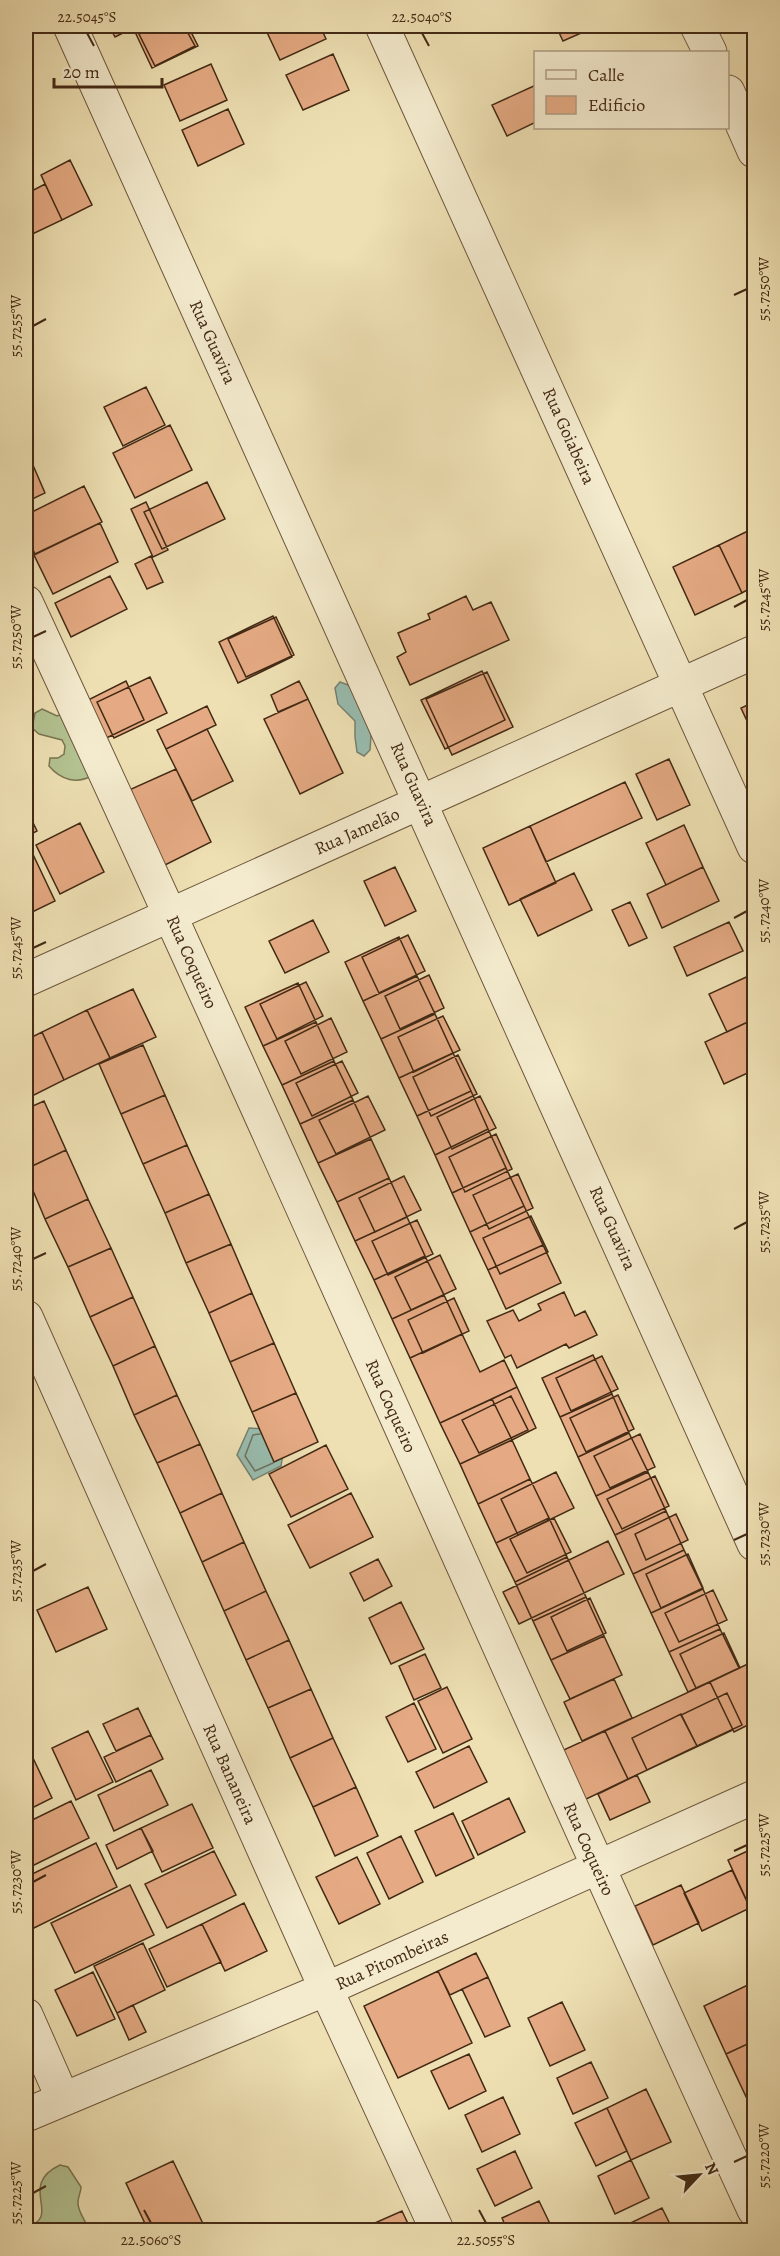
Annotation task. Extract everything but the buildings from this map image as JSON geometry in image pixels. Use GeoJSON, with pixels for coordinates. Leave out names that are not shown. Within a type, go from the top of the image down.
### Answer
{"type":"FeatureCollection","features":[{"type":"Feature","properties":{"kind":"street","name":"Rua Guavira"},"geometry":{"type":"LineString","coordinates":[[70,26],[422,802],[754,1544]]}},
{"type":"Feature","properties":{"kind":"street","name":"Rua Goiabeira"},"geometry":{"type":"LineString","coordinates":[[382,26],[754,847]]}},
{"type":"Feature","properties":{"kind":"street"},"geometry":{"type":"LineString","coordinates":[[697,26],[710,51]]}},
{"type":"Feature","properties":{"kind":"street"},"geometry":{"type":"LineString","coordinates":[[729,94],[754,151]]}},
{"type":"Feature","properties":{"kind":"street","name":"Rua Coqueiro"},"geometry":{"type":"LineString","coordinates":[[26,602],[171,915],[597,1868],[754,2210]]}},
{"type":"Feature","properties":{"kind":"street","name":"Rua Jamelão"},"geometry":{"type":"LineString","coordinates":[[26,980],[754,652]]}},
{"type":"Feature","properties":{"kind":"street","name":"Rua Bananeira"},"geometry":{"type":"LineString","coordinates":[[26,1317],[436,2230]]}},
{"type":"Feature","properties":{"kind":"street","name":"Rua Pitombeiras"},"geometry":{"type":"LineString","coordinates":[[26,2115],[326,1989],[754,1797]]}},
{"type":"Feature","properties":{"kind":"street"},"geometry":{"type":"LineString","coordinates":[[26,2014],[63,2099]]}},
{"type":"Feature","properties":{"kind":"green space"},"geometry":{"type":"Polygon","coordinates":[[[42,709],[57,716],[64,713],[93,775],[81,780],[70,780],[59,775],[49,766],[50,758],[58,758],[64,754],[65,746],[62,740],[39,734],[32,728],[35,713],[42,709]]]}},
{"type":"Feature","properties":{"kind":"green space"},"geometry":{"type":"Polygon","coordinates":[[[60,2165],[68,2167],[81,2187],[78,2205],[89,2230],[26,2230],[26,2227],[37,2222],[41,2216],[41,2182],[47,2173],[60,2165]]]}},
{"type":"Feature","properties":{"kind":"water"},"geometry":{"type":"Polygon","coordinates":[[[340,682],[355,691],[371,735],[370,750],[364,756],[357,752],[355,721],[338,704],[335,688],[340,682]]]}},
{"type":"Feature","properties":{"kind":"water"},"geometry":{"type":"Polygon","coordinates":[[[249,1428],[280,1430],[286,1435],[281,1466],[253,1480],[237,1455],[249,1428]]]}}]}
